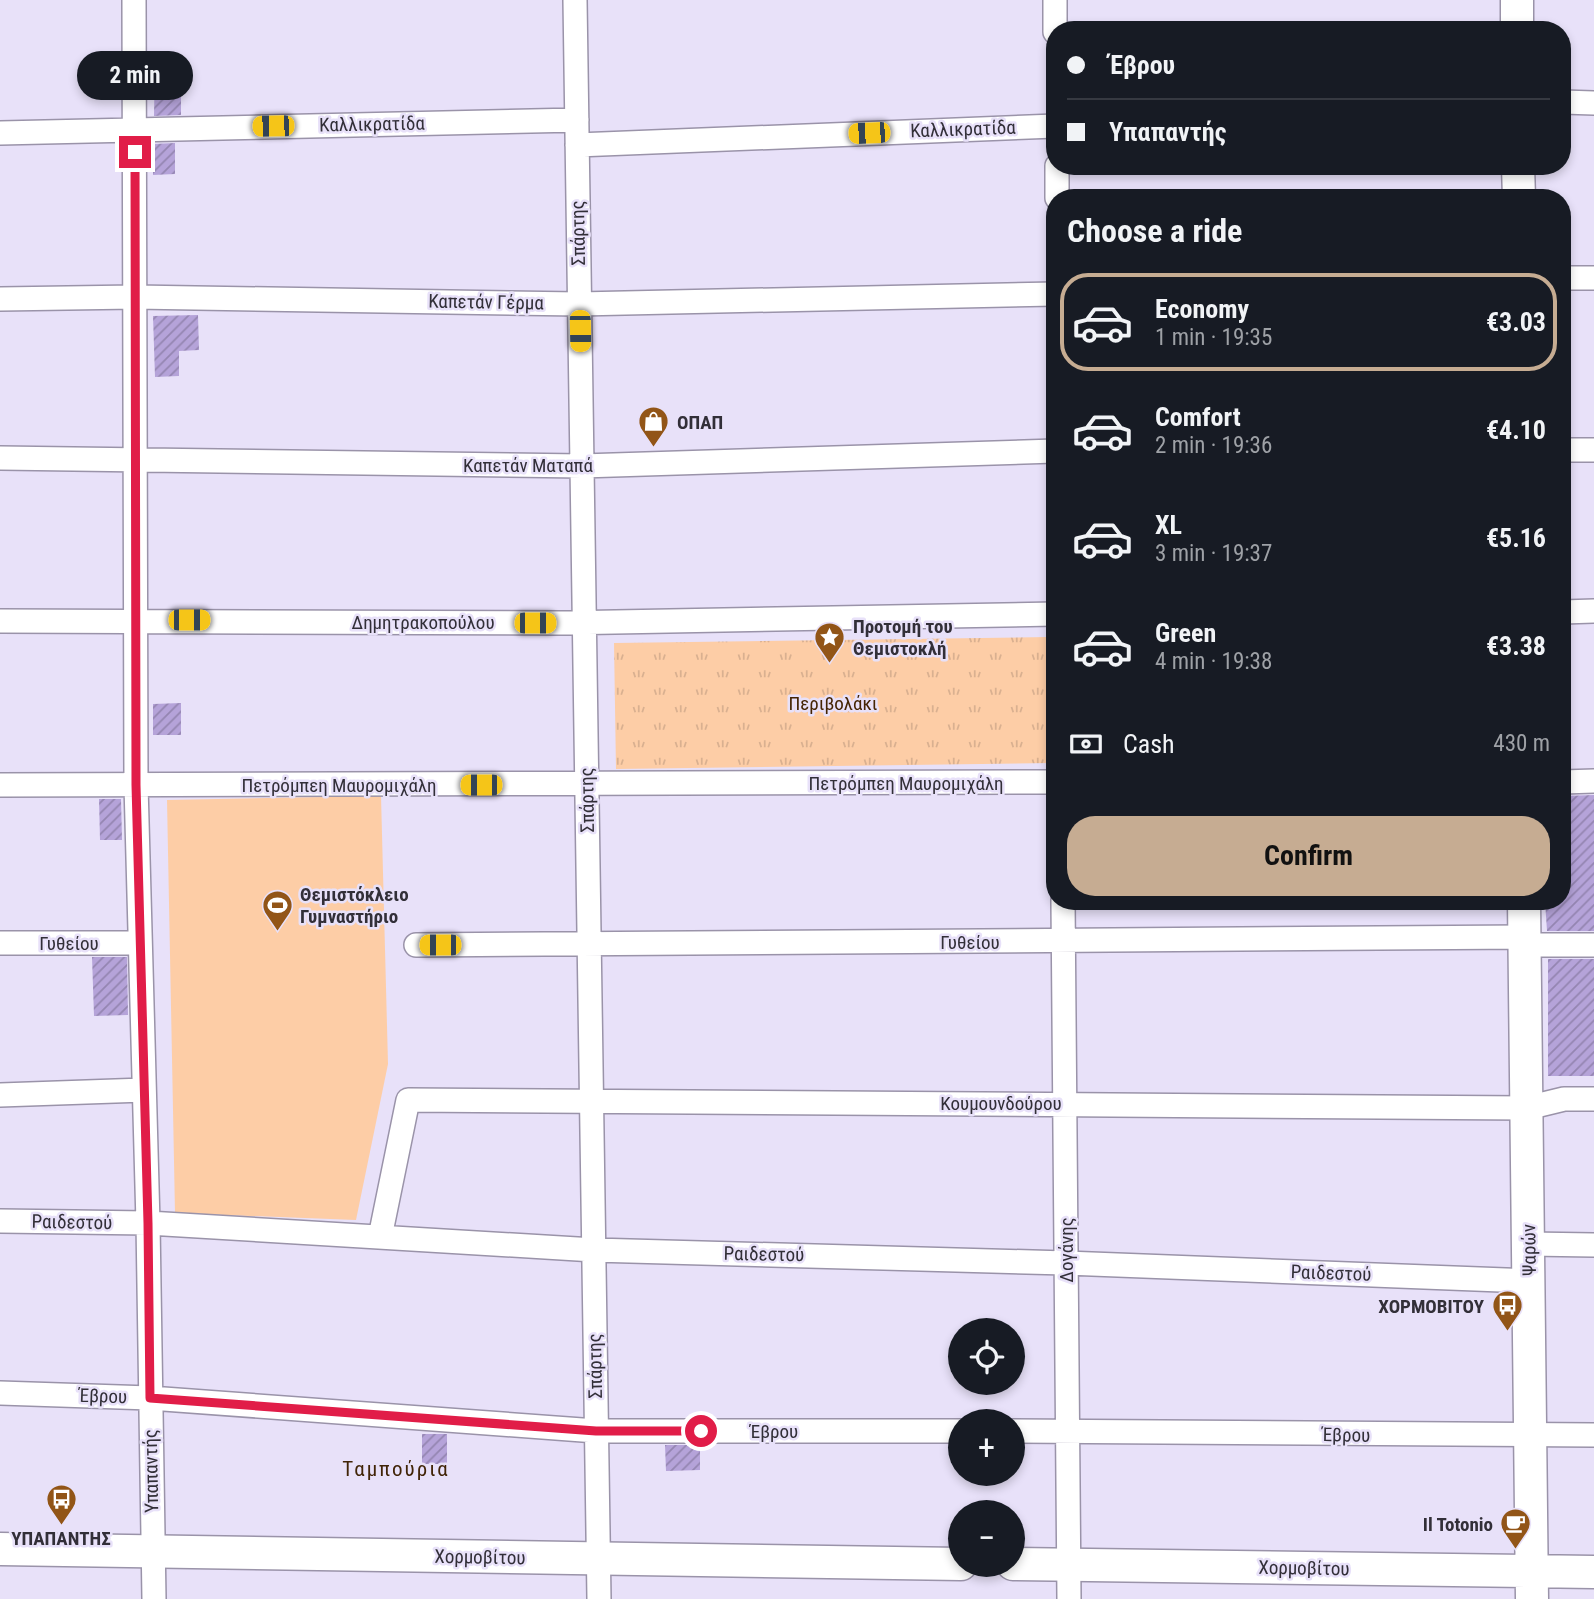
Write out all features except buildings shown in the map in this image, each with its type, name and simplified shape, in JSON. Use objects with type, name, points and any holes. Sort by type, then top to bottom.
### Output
[{"type":"main road","points":[[1517,0],[1517,21]]},
{"type":"main road","name":"Ψαρών","points":[[1524,910],[1532,1585]]},
{"type":"main road","name":"Χορμοβίτου","points":[[0,1549],[948,1564]]},
{"type":"main road","name":"Χορμοβίτου","points":[[1025,1564],[1532,1585],[1594,1572]]},
{"type":"street","name":"Υπαπαντής","points":[[134,0],[136,785],[148,1223],[154,1599]]},
{"type":"street","name":"Σπάρτης","points":[[575,0],[599,1599]]},
{"type":"street","points":[[1055,0],[1055,21]]},
{"type":"street","points":[[1571,102],[1594,103]]},
{"type":"street","name":"Καλλικρατίδα","points":[[0,133],[577,120]]},
{"type":"street","name":"Καλλικρατίδα","points":[[577,145],[1046,126]]},
{"type":"street","points":[[1571,278],[1594,278]]},
{"type":"street","name":"Καπετάν Γέρμα","points":[[0,299],[135,297],[579,303],[1046,294]]},
{"type":"street","points":[[1571,450],[1594,450]]},
{"type":"street","name":"Καπετάν Ματαπά","points":[[0,458],[582,466],[1046,451]]},
{"type":"street","points":[[1571,612],[1594,611]]},
{"type":"street","name":"Δημητρακοπούλου","points":[[0,621],[104,623],[135,619],[584,622],[1046,614]]},
{"type":"street","points":[[1571,782],[1594,781]]},
{"type":"street","name":"Πετρόμπεη Μαυρομιχάλη","points":[[0,785],[1046,782]]},
{"type":"street","name":"Δογάνης","points":[[1063,910],[1069,1599]]},
{"type":"street","name":"Γυθείου","points":[[416,945],[1525,941],[1594,945]]},
{"type":"street","name":"Γυθείου","points":[[0,943],[139,943]]},
{"type":"street","points":[[0,1095],[144,1090]]},
{"type":"street","name":"Κουμουνδούρου","points":[[380,1237],[408,1100],[1527,1108],[1564,1099],[1594,1099]]},
{"type":"street","name":"Ραιδεστού","points":[[0,1221],[148,1223],[594,1250],[1066,1263],[1529,1281]]},
{"type":"street","points":[[1529,1244],[1594,1245]]},
{"type":"street","name":"Έβρου","points":[[0,1393],[150,1398],[596,1431],[948,1431]]},
{"type":"street","name":"Έβρου","points":[[1025,1431],[1531,1437],[1594,1435]]},
{"type":"green space","name":"Περιβολάκι","points":[[1046,637],[1046,763],[616,769],[614,643]]},
{"type":"green space","name":"Θεμιστόκλειο Γυμναστήριο","points":[[381,796],[388,1064],[356,1220],[175,1213],[167,800]]},
{"type":"place","name":"ΟΠΑΠ","points":[[654,449]]},
{"type":"place","name":"Προτομή του Θεμιστοκλή","points":[[830,664]]},
{"type":"place","name":"Θεμιστόκλειο Γυμναστήριο","points":[[277,932]]},
{"type":"place","name":"ΧΟΡΜΟΒΙΤΟΥ","points":[[1507,1333]]},
{"type":"place","name":"ΥΠΑΠΑΝΤΗΣ","points":[[61,1526]]},
{"type":"place","name":"Il Totonio","points":[[1516,1551]]},
{"type":"district","name":"Ταμπούρια","points":[[396,1469]]},
{"type":"route","points":[[135,152],[136,785],[150,1398],[596,1431],[701,1431]]}]
